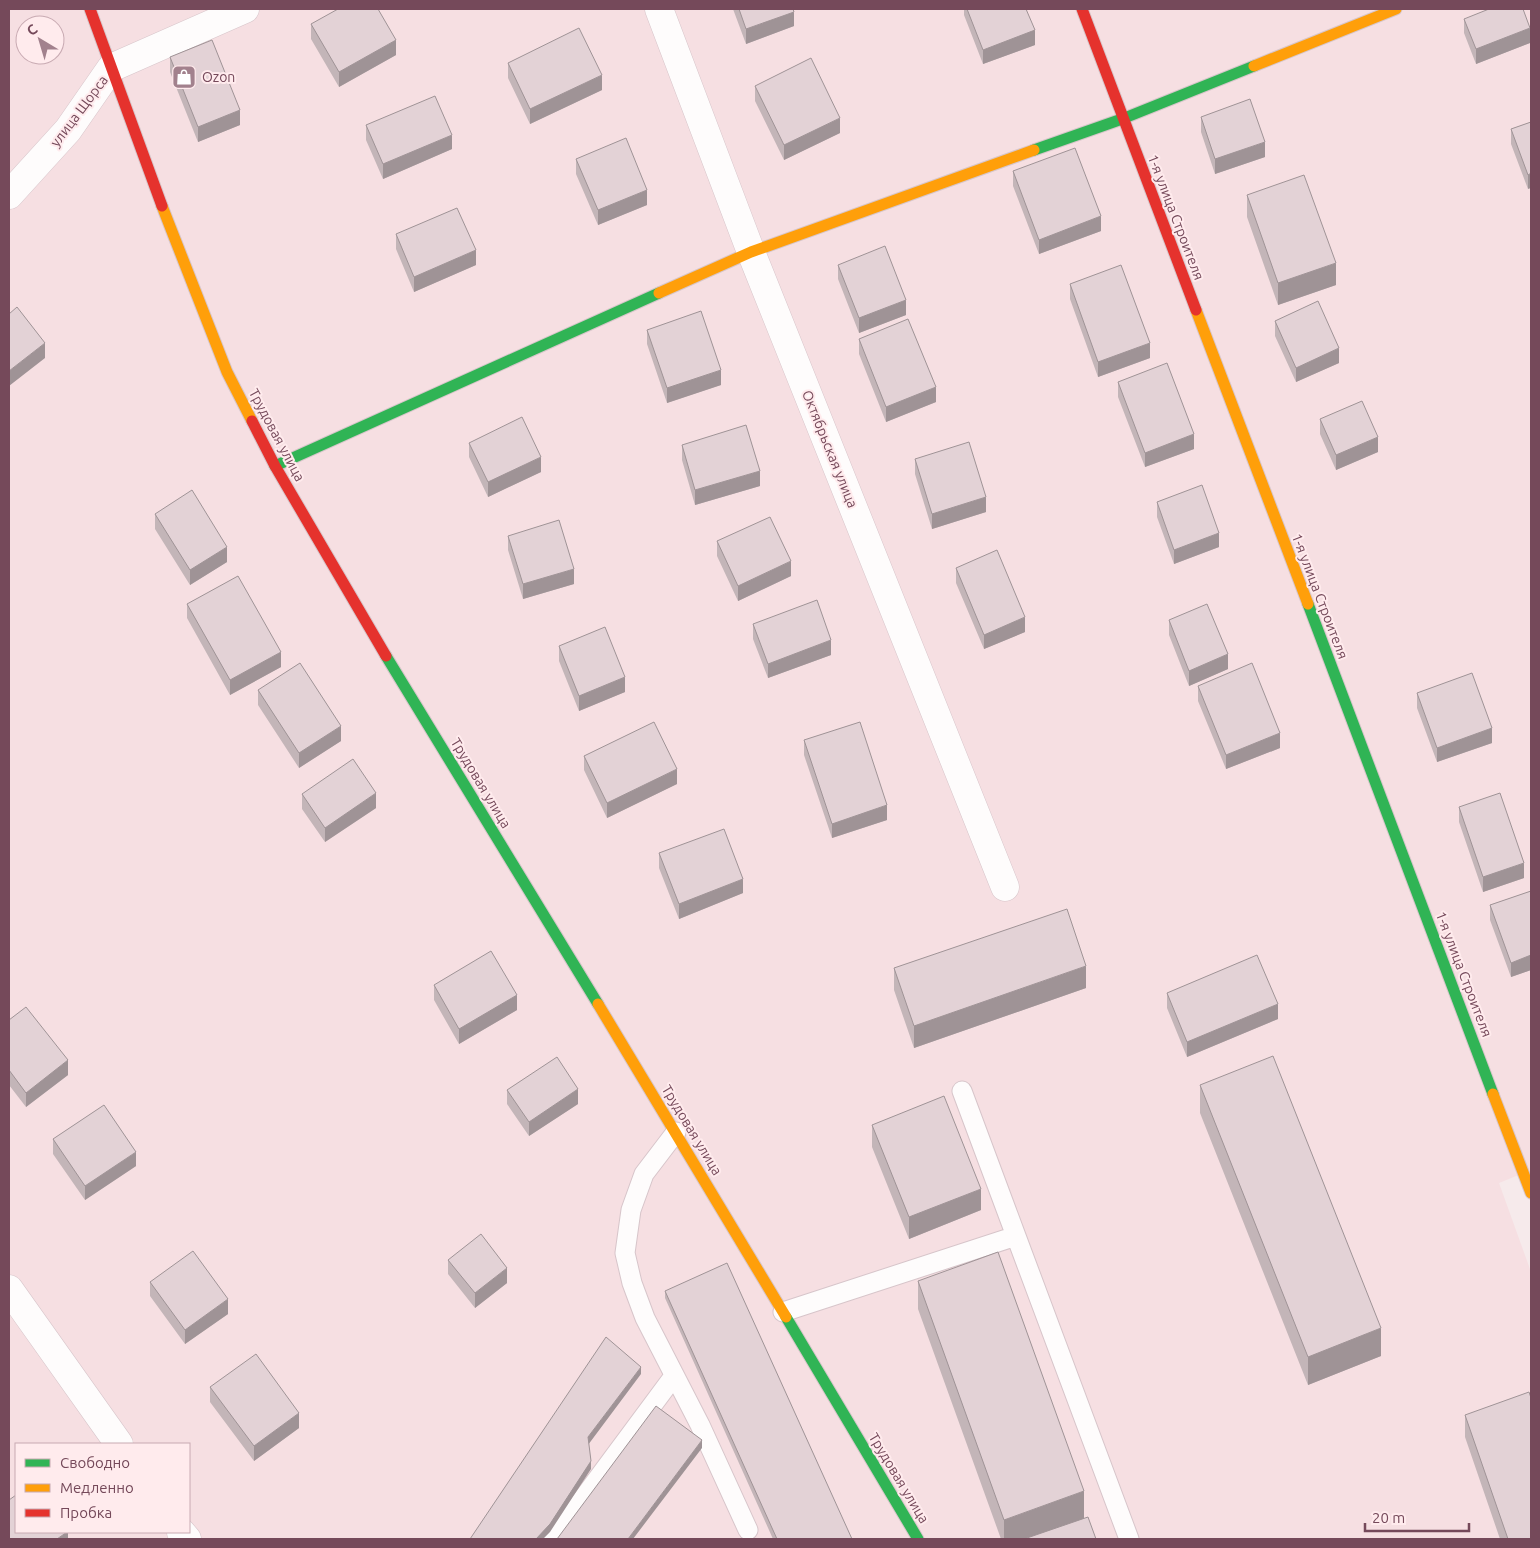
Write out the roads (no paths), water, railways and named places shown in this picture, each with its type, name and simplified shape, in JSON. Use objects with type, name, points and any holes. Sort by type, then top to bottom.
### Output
[{"type":"street","name":"Трудовая улица","points":[[90,9],[227,372],[275,466],[372,634],[676,1132],[918,1539]]},
{"type":"street","name":"улица Щорса","points":[[9,195],[68,130],[111,68],[245,9]]},
{"type":"street","name":"Октябрьская улица","points":[[659,9],[751,252],[1005,887]]},
{"type":"street","name":"1-я улица Строителя","points":[[1082,9],[1122,119],[1531,1193]]},
{"type":"street","points":[[275,466],[751,252],[1122,119],[1396,9]]},
{"type":"street","points":[[9,1289],[118,1443]]},
{"type":"lane","points":[[962,1091],[1129,1539]]},
{"type":"lane","points":[[676,1132],[644,1174],[631,1210],[625,1253],[632,1283],[645,1318],[700,1425],[748,1530]]},
{"type":"lane","points":[[783,1312],[1016,1236]]},
{"type":"lane","points":[[553,1539],[674,1376]]},
{"type":"place","name":"Ozon","points":[[184,77]]}]
